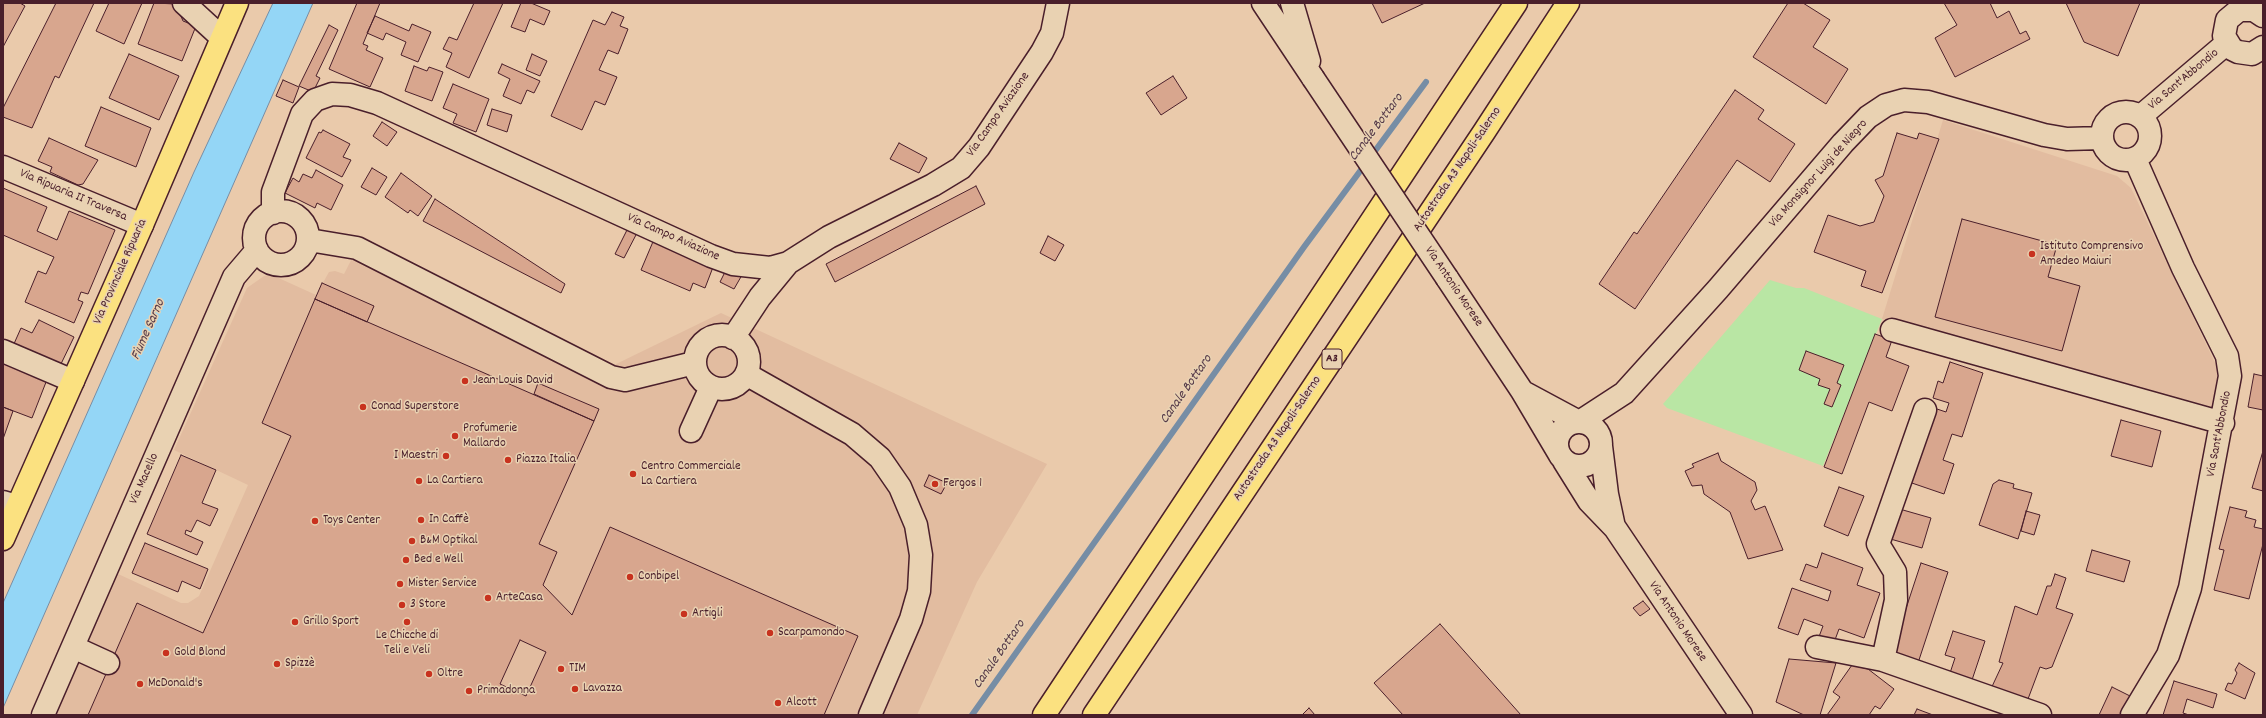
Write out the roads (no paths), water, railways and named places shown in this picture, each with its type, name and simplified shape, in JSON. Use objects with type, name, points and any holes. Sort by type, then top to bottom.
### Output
[{"type":"main road","name":"Via Provinciale Ripuaria","points":[[3,539],[10,504],[73,381],[142,225],[221,37],[237,3]]},
{"type":"main road","points":[[1044,715],[1516,3]]},
{"type":"main road","name":"Autostrada A3 Napoli-Salerno","points":[[1094,715],[1568,3]]},
{"type":"street","points":[[184,3],[221,37]]},
{"type":"street","name":"Via Campo Aviazione","points":[[273,213],[273,192],[302,114],[315,100],[332,94],[350,95],[377,103],[711,256],[733,264],[770,268],[788,263],[829,237],[933,185],[961,168],[979,147],[1042,52],[1052,33],[1058,3]]},
{"type":"street","name":"Via Antonio Morese","points":[[1263,3],[1522,391],[1589,501],[1615,528],[1741,715]]},
{"type":"street","points":[[1292,3],[1313,78]]},
{"type":"street","name":"Via Sant'Abbondio","points":[[2262,14],[2247,9],[2232,14],[2225,28],[2228,43],[2232,49],[2245,54],[2252,54],[2263,47]]},
{"type":"street","name":"Via Sant'Abbondio","points":[[2141,116],[2228,43]]},
{"type":"street","name":"Via Monsignor Luigi de Niegro","points":[[1624,393],[1718,289],[1843,143],[1868,117],[1886,105],[1904,100],[1928,102],[2044,135],[2067,139],[2101,138]]},
{"type":"street","name":"Via Sant'Abbondio","points":[[2101,138],[2105,123],[2118,113],[2126,111],[2141,116],[2149,128],[2151,136],[2146,150],[2135,159],[2183,268],[2227,356],[2230,376],[2223,423],[2190,588],[2168,655],[2132,715]]},
{"type":"street","points":[[2101,138],[2103,146],[2113,157],[2120,160],[2135,159]]},
{"type":"street","name":"Via Ripuaria II Traversa","points":[[3,167],[142,225]]},
{"type":"street","points":[[282,211],[298,217],[308,231],[309,240],[307,249],[302,256],[295,262],[287,265],[270,263],[257,250],[254,241],[256,228],[265,217],[282,211]]},
{"type":"street","points":[[309,240],[357,248],[611,378],[625,380],[694,363]]},
{"type":"street","name":"Via Macello","points":[[44,715],[234,277],[257,250]]},
{"type":"street","points":[[733,338],[760,296],[788,263]]},
{"type":"street","points":[[1892,330],[2223,423]]},
{"type":"street","points":[[720,335],[733,338],[746,349],[749,366],[746,374],[734,387],[725,389],[712,387],[701,380],[694,363],[696,354],[707,339],[720,335]]},
{"type":"street","points":[[3,350],[73,381]]},
{"type":"street","points":[[746,374],[852,434],[880,458],[900,488],[916,525],[921,555],[919,591],[911,619],[870,715]]},
{"type":"street","points":[[691,431],[712,387]]},
{"type":"street","name":"Via Antonio Morese","points":[[1522,391],[1542,404],[1595,428],[1601,443],[1607,494],[1615,528]]},
{"type":"street","points":[[1579,421],[1624,393]]},
{"type":"street","points":[[1562,458],[1577,466],[1590,463],[1600,453],[1601,443],[1624,393]]},
{"type":"street","points":[[1883,660],[1896,600],[1895,572],[1878,544],[1925,410]]},
{"type":"street","name":"Via Antonio Morese","points":[[1562,458],[1557,448],[1559,433],[1570,423],[1579,421]]},
{"type":"street","points":[[73,647],[108,663]]},
{"type":"street","points":[[1817,647],[1883,660],[2040,715]]},
{"type":"water","name":"Fiume Sarno","points":[[273,3],[313,3],[3,708],[3,603],[194,172]]},
{"type":"waterway","name":"Canale Bottaro","points":[[972,715],[1304,247],[1426,82]]},
{"type":"place","name":"Istituto Comprensivo Amedeo Maiuri","points":[[2032,254]]},
{"type":"place","name":"Jean Louis David","points":[[465,381]]},
{"type":"place","name":"Conad Superstore","points":[[363,407]]},
{"type":"place","name":"Profumerie Mallardo","points":[[455,436]]},
{"type":"place","name":"I Maestri","points":[[446,456]]},
{"type":"place","name":"Piazza Italia","points":[[508,460]]},
{"type":"place","name":"Centro Commerciale La Cartiera","points":[[633,474]]},
{"type":"place","name":"La Cartiera","points":[[419,481]]},
{"type":"place","name":"Fergos 1","points":[[935,484]]},
{"type":"place","name":"In Caffè","points":[[421,520]]},
{"type":"place","name":"Toys Center","points":[[315,521]]},
{"type":"place","name":"B&M Optikal","points":[[412,541]]},
{"type":"place","name":"Bed e Well","points":[[406,560]]},
{"type":"place","name":"Conbipel","points":[[630,577]]},
{"type":"place","name":"Mister Service","points":[[400,584]]},
{"type":"place","name":"ArteCasa","points":[[488,598]]},
{"type":"place","name":"3 Store","points":[[402,605]]},
{"type":"place","name":"Artigli","points":[[684,614]]},
{"type":"place","name":"Grillo Sport","points":[[295,622]]},
{"type":"place","name":"Le Chicche di Teli e Veli","points":[[407,622]]},
{"type":"place","name":"Scarpamondo","points":[[770,633]]},
{"type":"place","name":"Gold Blond","points":[[166,653]]},
{"type":"place","name":"Spizzè","points":[[277,664]]},
{"type":"place","name":"TIM","points":[[561,669]]},
{"type":"place","name":"Oltre","points":[[429,674]]},
{"type":"place","name":"McDonald's","points":[[140,684]]},
{"type":"place","name":"Lavazza","points":[[575,689]]},
{"type":"place","name":"Primadonna","points":[[469,691]]},
{"type":"place","name":"Alcott","points":[[778,703]]}]
